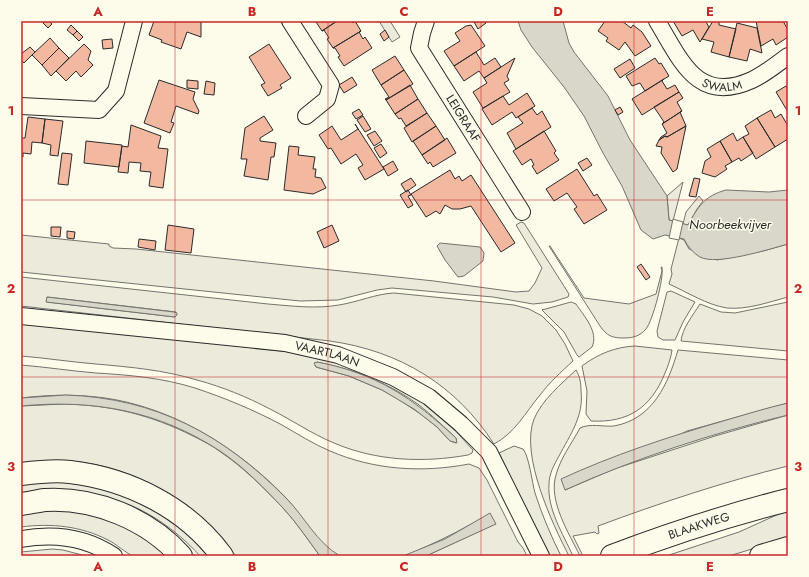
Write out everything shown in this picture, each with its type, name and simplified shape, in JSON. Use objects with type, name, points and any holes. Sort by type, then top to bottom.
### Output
[{"type":"main road","points":[[21,474],[68,472],[96,476],[117,482],[163,503],[182,516],[201,532],[222,556]]},
{"type":"main road","points":[[21,504],[46,500],[75,501],[101,506],[122,514],[145,527],[171,546],[181,556]]},
{"type":"main road","name":"BLAAKWEG","points":[[612,556],[681,530],[788,500]]},
{"type":"main road","points":[[761,556],[788,548]]},
{"type":"street","points":[[21,106],[99,110],[116,91],[134,21]]},
{"type":"street","points":[[290,21],[331,85],[327,99],[306,116]]},
{"type":"street","name":"LEIGRAAF","points":[[426,21],[419,48],[522,212]]},
{"type":"street","name":"SWALM","points":[[657,21],[686,67],[700,81],[713,87],[728,87],[753,80],[788,56]]},
{"type":"street","name":"VAARTLAAN","points":[[21,316],[285,343],[338,354],[393,377],[430,397],[490,452],[541,556]]},
{"type":"street","points":[[21,538],[60,536],[76,539],[91,543],[114,556]]},
{"type":"shaded area","points":[[379,21],[390,21],[400,37],[392,42]]},
{"type":"shaded area","points":[[683,182],[673,221],[669,220],[667,196]]},
{"type":"shaded area","points":[[699,196],[703,201],[688,225],[683,224],[686,212]]},
{"type":"shaded area","points":[[521,222],[524,223],[569,294],[568,297],[552,302],[533,304],[493,297],[392,288],[377,290],[338,300],[300,301],[21,272],[21,235],[109,244],[109,246],[113,248],[136,249],[434,281],[516,292],[529,291],[535,283],[542,268],[516,225]]},
{"type":"shaded area","points":[[679,238],[684,240],[689,249],[717,260],[763,251],[788,244],[788,297],[750,307],[727,308],[705,301],[669,284],[672,274],[671,269]]},
{"type":"shaded area","points":[[549,246],[584,298],[629,304],[656,294],[662,271],[657,299],[652,317],[646,329],[639,335],[627,338],[613,337],[605,332]]},
{"type":"shaded area","points":[[21,277],[304,307],[339,305],[394,293],[514,305],[529,309],[542,316],[556,330],[573,361],[547,386],[514,428],[494,444],[479,423],[462,404],[444,388],[403,362],[380,353],[356,346],[330,341],[21,306]],"holes":[[[47,297],[176,312],[175,317],[47,302]]]},
{"type":"shaded area","points":[[671,291],[695,302],[683,322],[675,340],[663,340],[658,337],[657,331],[667,292]]},
{"type":"shaded area","points":[[571,302],[576,304],[590,324],[594,336],[592,347],[579,357],[564,332],[542,310]]},
{"type":"shaded area","points":[[788,302],[788,351],[681,341],[691,317],[700,304],[721,312],[735,313]]},
{"type":"shaded area","points":[[21,322],[299,353],[359,367],[426,404],[449,424],[473,450],[472,453],[468,455],[434,459],[400,459],[366,454],[334,443],[244,396],[197,380],[147,369],[21,356]],"holes":[[[317,362],[370,378],[407,397],[429,413],[456,438],[456,443],[450,441],[437,427],[422,415],[382,390],[349,376],[315,366]]]},
{"type":"shaded area","points":[[635,346],[672,350],[665,373],[653,396],[637,411],[627,416],[604,421],[591,421],[586,414],[587,391],[582,366],[607,352]]},
{"type":"shaded area","points":[[678,350],[788,360],[788,403],[687,431],[565,490],[614,469],[715,436],[788,415],[788,466],[716,486],[621,517],[598,526],[599,533],[597,534],[595,532],[573,536],[583,556],[580,556],[565,527],[557,506],[554,485],[560,463],[580,428],[592,425],[614,426],[628,422],[649,408],[664,387]]},
{"type":"shaded area","points":[[21,365],[159,379],[195,388],[239,405],[282,425],[324,448],[347,457],[381,466],[416,469],[451,467],[469,464],[479,468],[487,480],[518,542],[527,556],[426,556],[495,524],[490,514],[413,553],[399,557],[340,556],[333,553],[320,541],[289,501],[271,483],[232,451],[211,437],[189,425],[165,415],[141,406],[117,400],[69,395],[21,398]]},
{"type":"shaded area","points":[[576,370],[580,383],[580,409],[572,433],[552,470],[549,484],[550,503],[560,530],[573,556],[569,556],[554,526],[540,489],[534,469],[531,451],[531,434],[537,412],[552,393]]},
{"type":"shaded area","points":[[64,404],[98,406],[130,412],[162,422],[219,450],[269,493],[293,520],[320,556],[236,556],[203,520],[184,504],[163,490],[141,479],[119,470],[95,464],[70,461],[21,463],[21,406]]},
{"type":"shaded area","points":[[514,446],[523,449],[525,452],[529,463],[535,493],[561,556],[550,556],[499,453]]},
{"type":"shaded area","points":[[68,478],[147,500],[215,556],[200,556],[180,536],[168,527],[131,505],[117,500],[99,495],[53,491],[21,493],[21,480]]},
{"type":"shaded area","points":[[48,508],[106,516],[154,544],[165,556],[134,556],[128,554],[98,535],[77,529],[43,525],[21,527],[21,511]]},
{"type":"shaded area","points":[[788,512],[788,538],[729,556],[666,556],[739,532],[781,513]]},
{"type":"shaded area","points":[[52,549],[63,550],[86,556],[21,556],[21,552]]},
{"type":"water","name":"Noorbeekvijver","points":[[518,21],[563,21],[569,43],[574,52],[608,96],[630,140],[667,196],[669,220],[688,225],[702,203],[718,192],[726,190],[769,192],[788,190],[788,244],[743,256],[708,259],[695,254],[684,239],[665,235],[653,239],[641,230],[622,186],[584,116],[564,87],[532,47],[521,30]]},
{"type":"water","points":[[440,243],[480,247],[484,253],[483,261],[464,276],[458,277],[445,260],[437,246]]},
{"type":"water","points":[[47,297],[174,312],[177,313],[177,315],[175,317],[46,302]]},
{"type":"water","points":[[317,362],[358,373],[376,380],[392,389],[409,399],[440,424],[456,438],[457,443],[450,441],[437,427],[414,409],[382,390],[349,376],[316,367],[314,363]]},
{"type":"water","points":[[66,395],[99,398],[130,404],[159,412],[186,424],[213,439],[238,456],[286,498],[317,537],[340,556],[320,556],[298,526],[269,493],[229,457],[197,437],[149,417],[125,411],[74,404],[21,406],[21,398]]},
{"type":"water","points":[[788,403],[788,415],[675,447],[619,467],[565,490],[561,479],[621,454],[661,440],[763,409]]},
{"type":"water","points":[[490,513],[496,524],[426,556],[403,556],[445,539]]},
{"type":"pier","points":[[673,219],[683,222],[679,240],[669,238]]},
{"type":"building","points":[[44,21],[49,21],[52,24],[48,28],[43,23]]},
{"type":"building","points":[[154,21],[201,21],[201,37],[187,32],[181,49],[161,42],[162,40],[149,35]]},
{"type":"building","points":[[337,21],[322,31],[316,22]]},
{"type":"building","points":[[337,21],[352,21],[353,23],[355,21],[361,31],[333,48],[327,39],[329,38],[324,30],[322,31]]},
{"type":"building","points":[[485,21],[486,23],[478,29],[474,22]]},
{"type":"building","points":[[605,21],[622,21],[631,28],[633,25],[642,32],[651,46],[635,56],[625,42],[619,50],[606,41],[608,38],[598,31]]},
{"type":"building","points":[[673,21],[707,21],[706,22],[709,27],[700,42],[693,30],[682,36]]},
{"type":"building","points":[[713,21],[719,21],[719,25],[736,29],[729,57],[711,52],[714,42],[702,39]]},
{"type":"building","points":[[756,21],[783,21],[788,30],[788,37],[776,45],[773,39],[761,46]]},
{"type":"building","points":[[737,23],[757,28],[762,53],[750,49],[747,61],[729,57]]},
{"type":"building","points":[[71,25],[77,31],[73,35],[67,30]]},
{"type":"building","points":[[471,25],[485,46],[454,66],[444,51],[460,41],[455,33],[466,26]]},
{"type":"building","points":[[385,30],[389,37],[384,41],[380,34]]},
{"type":"building","points":[[77,31],[83,37],[79,41],[73,35]]},
{"type":"building","points":[[359,32],[363,39],[365,37],[372,48],[344,66],[338,57],[340,56],[335,48],[333,48]]},
{"type":"building","points":[[50,38],[59,48],[42,65],[32,55]]},
{"type":"building","points":[[112,39],[113,48],[103,49],[102,40]]},
{"type":"building","points":[[84,44],[91,51],[88,60],[93,65],[81,77],[76,71],[66,81],[56,71]]},
{"type":"building","points":[[269,44],[291,78],[280,85],[282,88],[268,96],[261,85],[265,83],[249,57]]},
{"type":"building","points":[[30,47],[35,52],[24,63],[21,60],[21,54]]},
{"type":"building","points":[[59,48],[69,58],[51,76],[42,65]]},
{"type":"building","points":[[476,52],[484,65],[495,58],[501,67],[484,78],[479,71],[464,81],[454,66]]},
{"type":"building","points":[[395,56],[404,70],[381,85],[372,70]]},
{"type":"building","points":[[515,58],[507,76],[509,80],[504,83],[510,92],[483,108],[473,92],[487,83],[484,78]]},
{"type":"building","points":[[655,58],[659,64],[661,63],[669,76],[645,91],[640,83],[632,86],[626,76]]},
{"type":"building","points":[[630,59],[635,68],[620,78],[614,69]]},
{"type":"building","points":[[404,70],[413,84],[386,100],[385,99],[389,97],[381,85]]},
{"type":"building","points":[[352,77],[357,85],[344,93],[339,85]]},
{"type":"building","points":[[664,79],[662,81],[667,89],[675,85],[679,92],[642,115],[632,99]]},
{"type":"building","points":[[159,80],[195,92],[193,99],[199,111],[198,114],[176,106],[171,122],[174,123],[170,133],[144,123]]},
{"type":"building","points":[[187,80],[198,81],[198,89],[187,88]]},
{"type":"building","points":[[206,81],[215,83],[214,95],[204,94]]},
{"type":"building","points":[[410,85],[418,99],[395,114],[386,100]]},
{"type":"building","points":[[786,86],[787,88],[788,87],[788,112],[776,92]]},
{"type":"building","points":[[679,92],[683,98],[677,102],[682,111],[662,124],[664,122],[654,107]]},
{"type":"building","points":[[527,93],[535,106],[516,118],[512,112],[492,125],[482,109],[503,96],[509,105]]},
{"type":"building","points":[[418,99],[427,113],[406,126],[401,118],[399,119],[395,114]]},
{"type":"building","points":[[620,107],[623,112],[618,115],[615,110]]},
{"type":"building","points":[[532,108],[537,115],[542,111],[551,127],[516,149],[507,133],[523,123],[518,117]]},
{"type":"building","points":[[359,109],[363,115],[356,119],[352,113]]},
{"type":"building","points":[[771,110],[775,118],[781,114],[788,126],[788,139],[775,147],[757,118]]},
{"type":"building","points":[[680,112],[686,126],[659,140],[667,133],[662,124]]},
{"type":"building","points":[[427,113],[436,126],[412,142],[404,128]]},
{"type":"building","points":[[264,116],[273,130],[260,138],[260,141],[276,143],[274,157],[271,157],[268,180],[244,176],[247,159],[241,159],[245,128]]},
{"type":"building","points":[[363,116],[371,129],[365,132],[357,120]]},
{"type":"building","points":[[28,117],[45,119],[42,143],[32,142],[31,154],[23,153],[23,157],[21,156],[21,138],[25,138]]},
{"type":"building","points":[[757,118],[775,147],[756,159],[743,137],[749,134],[745,126]]},
{"type":"building","points":[[45,119],[63,121],[58,156],[50,155],[51,145],[42,143]]},
{"type":"building","points":[[355,124],[384,169],[365,180],[358,168],[363,165],[356,154],[341,164],[331,148],[328,149],[319,135],[332,126],[341,140],[358,129]]},
{"type":"building","points":[[131,125],[161,136],[158,148],[168,149],[163,188],[149,186],[151,172],[140,171],[141,163],[129,162],[128,173],[118,172],[122,146],[128,147]]},
{"type":"building","points":[[436,126],[445,140],[422,155],[413,141]]},
{"type":"building","points":[[686,126],[677,169],[673,172],[661,153],[662,147],[656,146],[659,140],[665,136],[667,137]]},
{"type":"building","points":[[375,131],[382,141],[374,146],[367,135]]},
{"type":"building","points":[[544,131],[556,151],[554,153],[559,160],[537,174],[532,166],[534,165],[531,159],[522,165],[513,151]]},
{"type":"building","points":[[733,133],[737,141],[743,137],[753,153],[741,161],[739,158],[732,162],[720,141]]},
{"type":"building","points":[[447,138],[456,153],[433,167],[430,162],[428,164],[422,155]]},
{"type":"building","points":[[86,141],[122,145],[119,167],[84,163]]},
{"type":"building","points":[[720,141],[732,162],[725,166],[727,169],[715,177],[702,173],[705,161],[711,157],[707,149]]},
{"type":"building","points":[[381,144],[387,153],[380,158],[374,148]]},
{"type":"building","points":[[289,146],[299,147],[298,155],[315,157],[313,169],[316,169],[315,177],[321,178],[326,188],[313,194],[284,190]]},
{"type":"building","points":[[62,153],[72,154],[68,185],[58,184]]},
{"type":"building","points":[[587,158],[592,165],[583,171],[578,163]]},
{"type":"building","points":[[393,161],[398,170],[388,176],[383,167]]},
{"type":"building","points":[[577,169],[594,196],[597,194],[607,210],[584,224],[574,209],[577,207],[567,193],[554,201],[546,189]]},
{"type":"building","points":[[450,170],[455,179],[459,176],[462,181],[471,175],[515,243],[501,252],[471,206],[460,209],[452,209],[445,205],[440,214],[436,211],[426,217],[411,194]]},
{"type":"building","points":[[411,178],[416,185],[406,192],[401,184]]},
{"type":"building","points":[[694,178],[700,179],[696,197],[689,196]]},
{"type":"building","points":[[408,190],[411,195],[408,196],[413,205],[408,208],[400,195]]},
{"type":"building","points":[[168,225],[194,229],[191,253],[165,250]]},
{"type":"building","points":[[332,225],[339,241],[324,248],[317,232]]},
{"type":"building","points":[[51,227],[61,227],[60,237],[51,236]]},
{"type":"building","points":[[67,231],[75,232],[74,239],[67,238]]},
{"type":"building","points":[[139,239],[156,241],[155,250],[138,247]]},
{"type":"building","points":[[641,264],[650,277],[646,280],[637,267]]}]
